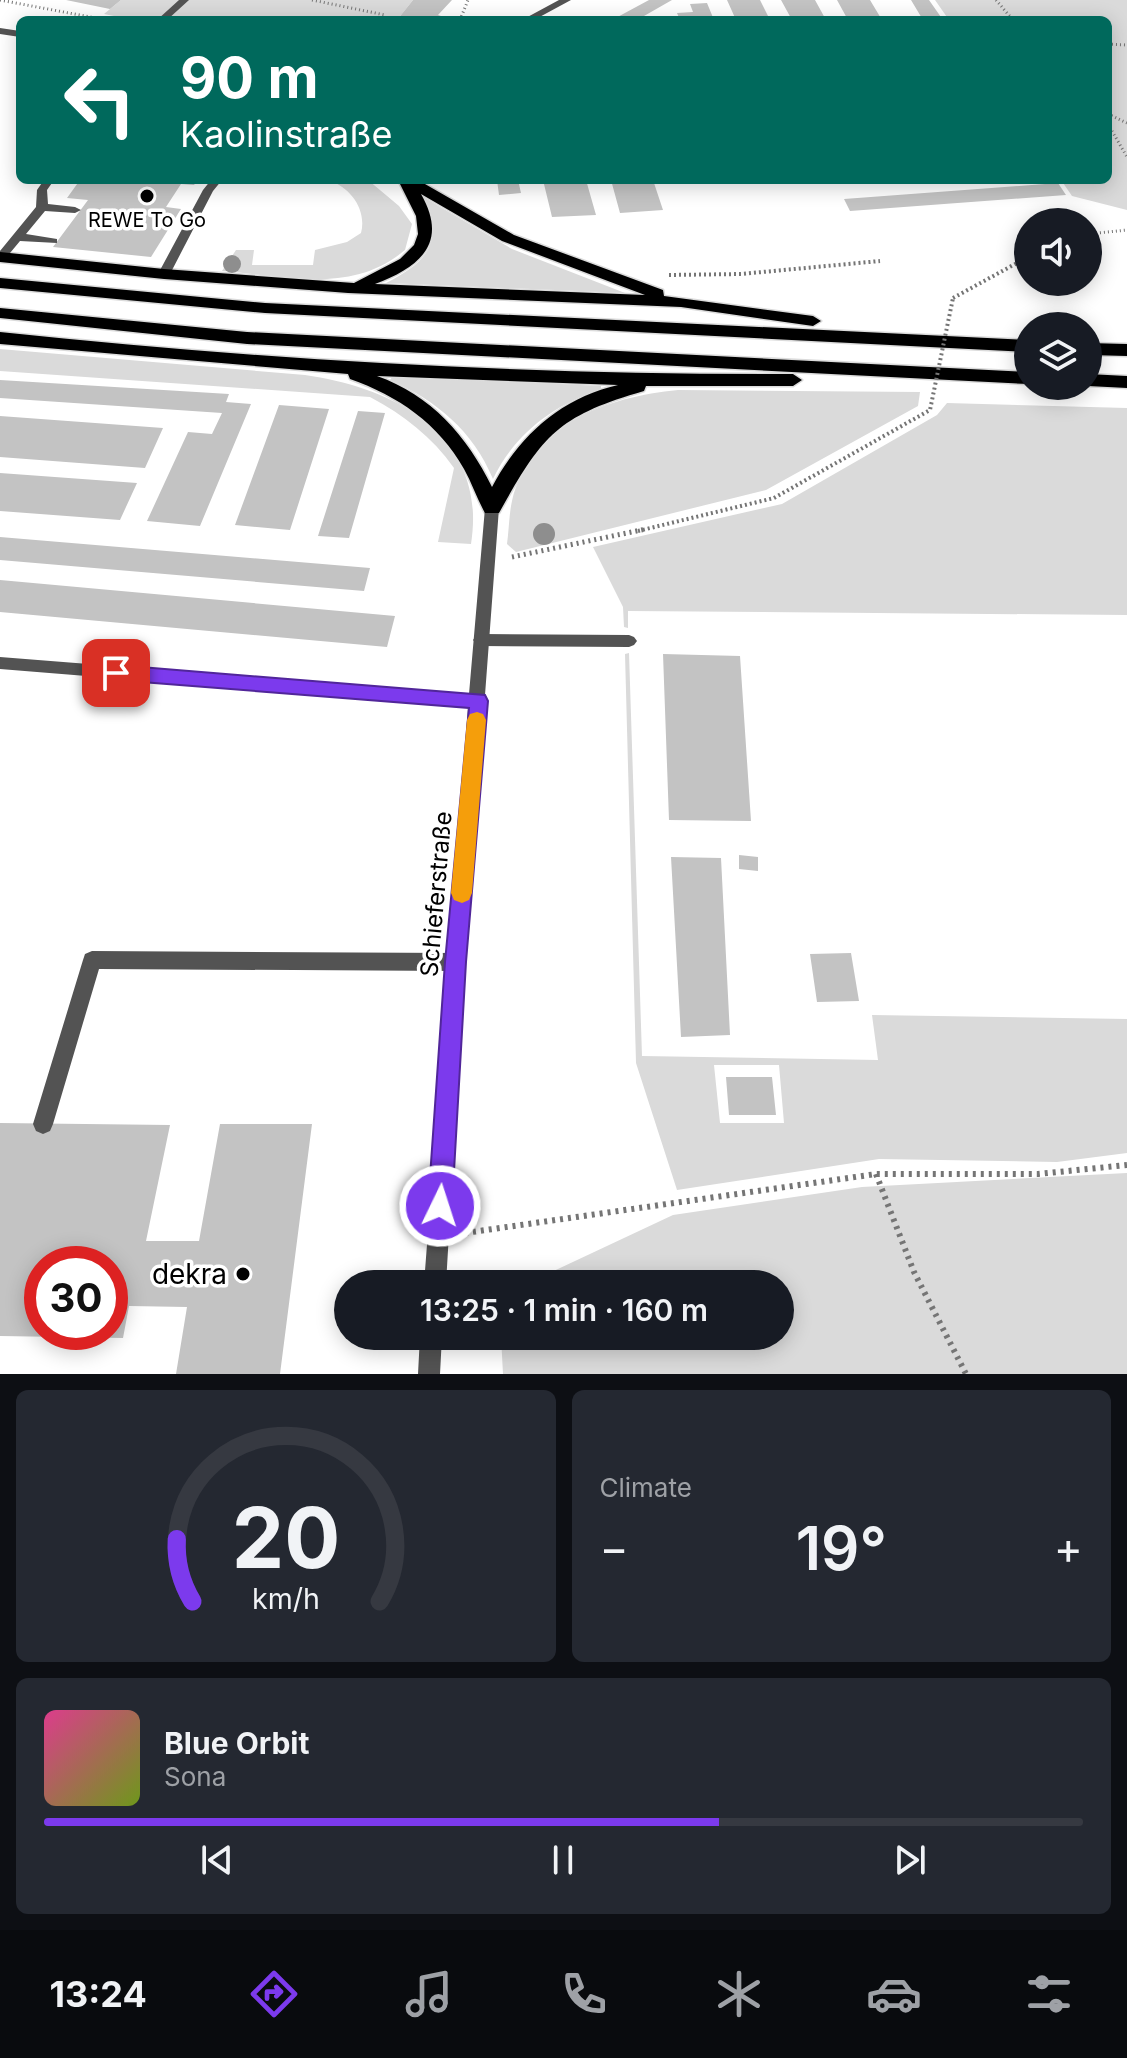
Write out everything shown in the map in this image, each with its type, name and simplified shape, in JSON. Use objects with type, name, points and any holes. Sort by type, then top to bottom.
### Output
[{"type":"highway","points":[[348,288],[392,273],[412,258],[423,240],[425,221],[408,184]]},
{"type":"highway","points":[[413,184],[508,238],[681,302]]},
{"type":"highway","points":[[0,257],[348,288],[681,302],[969,342]]},
{"type":"highway","points":[[0,283],[265,308],[1014,345]]},
{"type":"highway","points":[[0,313],[247,338],[1014,377]]},
{"type":"highway","points":[[0,338],[135,353],[324,368],[670,382],[795,380],[904,373]]},
{"type":"highway","points":[[1102,349],[1127,350]]},
{"type":"highway","points":[[324,368],[360,376],[429,412],[465,450],[492,508]]},
{"type":"highway","points":[[1102,381],[1127,382]]},
{"type":"highway","points":[[492,508],[515,462],[529,445],[563,416],[609,395],[670,382]]},
{"type":"street","points":[[166,16],[184,0]]},
{"type":"street","points":[[535,16],[566,0]]},
{"type":"street","points":[[0,39],[10,32]]},
{"type":"street","points":[[0,257],[42,207],[42,190],[46,184]]},
{"type":"street","points":[[164,274],[213,184]]},
{"type":"street","points":[[42,207],[75,210]]},
{"type":"street","points":[[179,218],[193,219]]},
{"type":"street","points":[[18,237],[53,241]]},
{"type":"street","points":[[159,251],[176,253]]},
{"type":"street","name":"Schieferstraße","points":[[436,1270],[456,962],[492,508]]},
{"type":"street","points":[[481,640],[629,641]]},
{"type":"street","points":[[0,663],[478,701]]},
{"type":"street","points":[[43,1124],[92,960],[456,962]]},
{"type":"street","points":[[429,1374],[430,1350]]},
{"type":"path","points":[[0,0],[85,16]]},
{"type":"path","points":[[312,0],[384,16]]},
{"type":"path","points":[[996,0],[1010,16]]},
{"type":"path","points":[[1112,131],[1127,157]]},
{"type":"path","points":[[1102,233],[1127,230]]},
{"type":"path","points":[[656,274],[741,274],[880,261]]},
{"type":"path","points":[[487,557],[519,557],[774,498],[930,410],[953,298],[1014,265]]},
{"type":"path","points":[[438,1237],[876,1174],[1038,1174],[1127,1165]]},
{"type":"path","points":[[876,1174],[914,1272],[966,1374]]},
{"type":"shaded area","points":[[121,0],[413,0],[400,16],[104,14]]},
{"type":"shaded area","points":[[935,0],[1127,0],[1127,210],[1072,196],[1064,184],[1112,184],[1112,16],[946,16]]},
{"type":"shaded area","points":[[337,184],[373,184],[399,206],[412,224],[405,250],[385,264],[341,278],[294,278],[222,271],[236,250],[254,250],[252,265],[313,265],[315,250],[347,242],[361,233],[359,208],[344,188]]},
{"type":"shaded area","points":[[425,198],[512,249],[625,293],[386,283],[412,268],[428,250],[432,228],[420,201]]},
{"type":"shaded area","points":[[0,349],[305,375],[372,392],[402,406],[429,424],[450,447],[465,474],[473,507],[471,544],[438,542],[454,468],[416,428],[370,397],[0,371]]},
{"type":"shaded area","points":[[393,376],[601,386],[601,389],[567,403],[538,423],[513,448],[493,479],[475,446],[452,419],[390,380]]},
{"type":"shaded area","points":[[678,390],[920,392],[918,406],[766,490],[516,552],[507,544],[512,501],[522,474],[536,452],[554,433],[599,408],[625,399]]},
{"type":"shaded area","points":[[947,403],[1127,408],[1127,615],[628,611],[628,628],[624,627],[623,607],[593,547],[782,504],[937,415]]},
{"type":"shaded area","points":[[629,653],[642,1056],[878,1060],[872,1015],[1127,1019],[1127,1153],[1057,1162],[879,1159],[677,1190],[636,1063],[625,654]],"holes":[[[714,1065],[779,1065],[784,1123],[720,1123]]]},
{"type":"shaded area","points":[[1127,1173],[1127,1374],[503,1374],[502,1350],[794,1350],[794,1270],[556,1270],[673,1215],[862,1187]]},
{"type":"building","points":[[66,0],[121,0],[110,9]]},
{"type":"building","points":[[413,0],[452,0],[438,15],[441,16],[400,16]]},
{"type":"building","points":[[649,0],[672,0],[644,16],[619,16]]},
{"type":"building","points":[[727,0],[760,0],[768,16],[734,16]]},
{"type":"building","points":[[781,0],[815,0],[824,16],[790,16]]},
{"type":"building","points":[[837,0],[870,0],[880,16],[846,16]]},
{"type":"building","points":[[911,0],[929,0],[940,16],[921,16]]},
{"type":"building","points":[[707,3],[712,16],[678,16],[677,13],[693,12],[690,4]]},
{"type":"building","points":[[77,184],[181,184],[166,207],[181,209],[151,257],[53,247],[88,200],[67,198]]},
{"type":"building","points":[[498,184],[519,184],[521,193],[499,195]]},
{"type":"building","points":[[544,184],[587,184],[596,215],[552,217]]},
{"type":"building","points":[[612,184],[654,184],[663,210],[620,213]]},
{"type":"building","points":[[1045,184],[1059,184],[1066,195],[850,211],[844,199]]},
{"type":"building","points":[[0,380],[229,394],[226,402],[251,404],[200,526],[147,521],[188,432],[212,434],[222,413],[0,398]]},
{"type":"building","points":[[279,405],[329,409],[290,530],[235,525]]},
{"type":"building","points":[[358,411],[385,413],[349,538],[318,536]]},
{"type":"building","points":[[0,416],[163,428],[145,468],[0,457]]},
{"type":"building","points":[[0,473],[137,483],[120,520],[0,511]]},
{"type":"building","points":[[0,537],[370,568],[364,591],[0,560]]},
{"type":"building","points":[[0,580],[395,616],[387,647],[0,612]]},
{"type":"building","points":[[663,654],[740,656],[751,821],[669,820]]},
{"type":"building","points":[[739,855],[758,857],[758,871],[739,869]]},
{"type":"building","points":[[671,857],[721,858],[730,1035],[681,1037]]},
{"type":"building","points":[[851,953],[859,1001],[817,1002],[810,954]]},
{"type":"building","points":[[726,1077],[772,1077],[776,1115],[729,1115]]},
{"type":"building","points":[[0,1123],[170,1125],[146,1241],[199,1241],[220,1124],[312,1124],[280,1374],[176,1374],[187,1307],[129,1306],[128,1311],[128,1246],[24,1246],[24,1336],[0,1336]]},
{"type":"slow traffic","points":[[462,893],[477,720]]},
{"type":"place","name":"REWE To Go","points":[[147,196]]},
{"type":"place","name":"dekra","points":[[243,1274]]},
{"type":"route","points":[[116,673],[478,701],[440,1206]]}]
